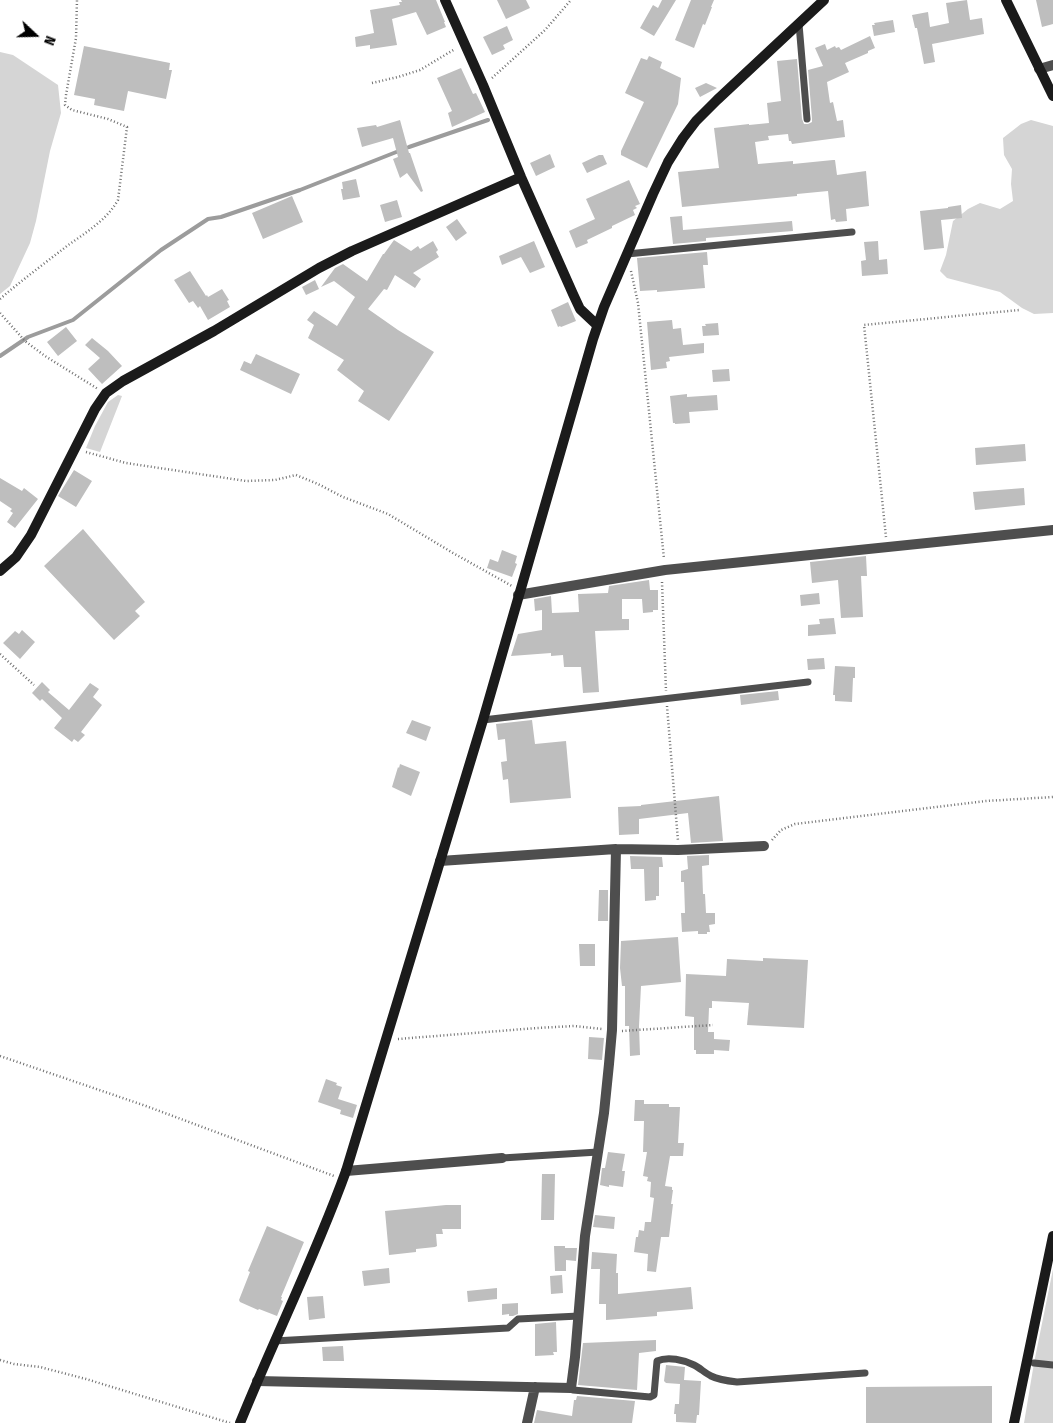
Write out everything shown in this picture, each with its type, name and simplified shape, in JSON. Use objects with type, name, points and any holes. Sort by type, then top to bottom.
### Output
[{"type":"street","points":[[445,0],[483,85],[520,177],[580,309],[597,325]]},
{"type":"street","points":[[240,1423],[325,1227],[344,1175],[483,720],[597,325],[668,162],[687,132],[716,100],[824,0]]},
{"type":"street","points":[[1006,0],[1053,96]]},
{"type":"street","points":[[1039,69],[1053,65]]},
{"type":"street","points":[[0,571],[16,557],[30,535],[106,393],[123,381],[214,331],[319,268],[352,251],[520,177]]},
{"type":"street","points":[[519,592],[663,570],[1053,530]]},
{"type":"street","points":[[440,861],[616,849],[678,850],[764,846]]},
{"type":"street","points":[[257,1381],[571,1388],[585,1236],[598,1152],[612,1030],[616,849]]},
{"type":"street","points":[[344,1175],[502,1158]]},
{"type":"street","points":[[1014,1423],[1053,1236]]},
{"type":"street","points":[[527,1423],[535,1387]]},
{"type":"lane","points":[[799,24],[807,119]]},
{"type":"lane","points":[[627,254],[852,232]]},
{"type":"lane","points":[[483,720],[808,682]]},
{"type":"lane","points":[[502,1158],[598,1152]]},
{"type":"lane","points":[[274,1341],[508,1328],[518,1319],[579,1316]]},
{"type":"lane","points":[[571,1388],[573,1390],[650,1397],[654,1395],[656,1361],[676,1359],[694,1365],[710,1375],[723,1380],[738,1382],[865,1373]]},
{"type":"lane","points":[[1034,1363],[1053,1365]]},
{"type":"path","points":[[0,299],[94,227],[113,209],[118,200],[127,127],[108,119],[72,110],[65,105],[76,38],[77,0]]},
{"type":"path","points":[[483,85],[545,30],[571,0]]},
{"type":"path","points":[[372,83],[420,70],[465,44]]},
{"type":"path","points":[[627,254],[638,303],[663,570],[667,699],[678,850]]},
{"type":"path","points":[[887,547],[864,326],[1019,310]]},
{"type":"path","points":[[0,313],[25,341],[45,356],[106,393]]},
{"type":"path","points":[[75,448],[126,463],[246,481],[275,480],[296,475],[356,503],[388,514],[519,592]]},
{"type":"path","points":[[0,654],[34,685]]},
{"type":"path","points":[[764,846],[769,844],[781,830],[795,824],[976,802],[1053,797]]},
{"type":"path","points":[[385,1040],[565,1026],[627,1031],[713,1026]]},
{"type":"path","points":[[0,1056],[344,1175]]},
{"type":"path","points":[[0,1360],[14,1364],[40,1367],[86,1379],[231,1423]]},
{"type":"shaded area","points":[[0,52],[13,55],[58,85],[61,113],[50,151],[30,243],[10,286],[0,294]]},
{"type":"shaded area","points":[[1031,120],[1053,126],[1053,313],[1034,314],[1000,292],[947,278],[940,271],[946,255],[953,221],[968,209],[980,203],[1000,209],[1013,201],[1012,169],[1004,155],[1003,138],[1021,124]]},
{"type":"shaded area","points":[[118,395],[122,396],[100,452],[86,448],[108,402]]},
{"type":"shaded area","points":[[1053,1269],[1053,1423],[1024,1423],[1034,1363]]},
{"type":"building","points":[[401,0],[436,0],[446,27],[427,35],[416,12],[392,19],[397,45],[370,49],[370,45],[356,47],[355,37],[374,33],[370,10],[400,5],[399,2],[402,2]]},
{"type":"building","points":[[497,0],[526,0],[530,8],[506,19]]},
{"type":"building","points":[[662,0],[676,0],[654,36],[640,28],[653,5],[658,8]]},
{"type":"building","points":[[691,0],[714,0],[694,48],[675,40]]},
{"type":"building","points":[[967,0],[970,20],[982,18],[984,34],[932,44],[935,62],[924,64],[917,28],[915,28],[912,15],[928,12],[930,27],[949,23],[946,3]]},
{"type":"building","points":[[1036,0],[1053,0],[1053,24],[1042,27]]},
{"type":"building","points":[[893,20],[895,32],[874,36],[872,25],[875,25],[874,23]]},
{"type":"building","points":[[507,26],[513,40],[503,45],[505,49],[492,55],[483,37]]},
{"type":"building","points":[[870,36],[875,48],[845,63],[849,72],[827,82],[830,103],[833,102],[837,121],[843,120],[845,137],[792,144],[789,141],[788,134],[768,136],[769,140],[755,142],[758,164],[793,161],[793,164],[835,160],[837,175],[866,171],[869,206],[846,209],[847,221],[836,222],[835,219],[831,220],[828,191],[797,194],[797,196],[682,207],[678,172],[719,168],[714,128],[769,123],[767,103],[781,101],[777,61],[797,59],[802,119],[804,124],[808,124],[812,122],[812,119],[808,70],[823,66],[815,48],[825,44],[827,50],[835,46],[841,50]]},
{"type":"building","points":[[84,46],[170,63],[169,70],[172,70],[166,99],[128,91],[124,111],[94,105],[95,99],[74,95]]},
{"type":"building","points":[[649,56],[662,62],[660,68],[681,78],[678,104],[647,168],[621,155],[621,151],[644,102],[625,93],[641,58],[647,60]]},
{"type":"building","points":[[461,68],[473,94],[476,93],[485,112],[452,127],[448,113],[452,111],[437,78]]},
{"type":"building","points":[[706,83],[717,88],[700,97],[695,88]]},
{"type":"building","points":[[400,120],[409,153],[423,191],[421,192],[407,173],[400,178],[393,159],[398,157],[393,138],[362,147],[357,128],[376,125],[377,127]]},
{"type":"building","points":[[550,154],[555,167],[536,176],[530,163]]},
{"type":"building","points":[[603,155],[607,164],[587,173],[582,163]]},
{"type":"building","points":[[356,179],[360,197],[343,200],[342,182]]},
{"type":"building","points":[[629,180],[640,204],[635,206],[637,208],[633,210],[635,215],[612,226],[612,228],[587,240],[588,243],[576,248],[569,231],[595,219],[586,199]]},
{"type":"building","points":[[292,196],[303,222],[263,239],[252,213]]},
{"type":"building","points":[[397,200],[402,217],[385,222],[380,205]]},
{"type":"building","points":[[961,205],[962,218],[941,220],[944,248],[924,250],[920,211]]},
{"type":"building","points":[[682,216],[683,230],[792,221],[793,231],[706,238],[706,241],[673,244],[670,217]]},
{"type":"building","points":[[457,219],[467,233],[456,241],[446,227]]},
{"type":"building","points":[[394,240],[411,251],[418,246],[420,249],[433,241],[438,250],[436,252],[439,257],[413,273],[421,279],[415,288],[395,275],[387,290],[384,289],[368,309],[434,352],[389,421],[358,401],[364,391],[337,370],[344,360],[308,338],[314,325],[307,320],[314,311],[337,326],[355,297],[334,281],[321,287],[335,268],[343,264],[367,281]]},
{"type":"building","points":[[534,241],[545,267],[530,273],[521,257],[502,265],[499,256]]},
{"type":"building","points":[[878,241],[879,260],[887,259],[888,274],[862,276],[861,261],[866,260],[864,242]]},
{"type":"building","points":[[707,252],[708,265],[703,265],[705,288],[657,292],[657,290],[640,291],[637,258]]},
{"type":"building","points":[[190,271],[206,296],[208,297],[222,289],[229,300],[227,301],[230,307],[208,320],[200,306],[198,308],[193,301],[189,303],[174,280]]},
{"type":"building","points":[[315,280],[319,289],[306,295],[302,287]]},
{"type":"building","points":[[568,302],[576,321],[558,327],[551,310]]},
{"type":"building","points":[[672,320],[673,329],[681,328],[683,345],[704,343],[704,353],[669,357],[670,361],[666,362],[667,368],[651,370],[647,322]]},
{"type":"building","points":[[718,323],[719,335],[703,336],[702,326]]},
{"type":"building","points":[[66,327],[77,341],[58,356],[47,342]]},
{"type":"building","points":[[92,338],[122,366],[102,384],[88,369],[100,358],[85,345]]},
{"type":"building","points":[[256,354],[300,374],[291,394],[240,370],[244,361],[251,364]]},
{"type":"building","points":[[729,369],[730,381],[713,382],[712,370]]},
{"type":"building","points":[[687,394],[687,397],[717,395],[718,410],[689,412],[690,423],[673,423],[670,396]]},
{"type":"building","points":[[1025,444],[1026,461],[976,465],[975,448]]},
{"type":"building","points":[[74,470],[92,481],[76,507],[58,496]]},
{"type":"building","points":[[0,478],[22,491],[24,488],[38,499],[15,528],[7,522],[13,513],[10,511],[12,509],[0,501]]},
{"type":"building","points":[[1024,488],[1025,505],[975,510],[973,492]]},
{"type":"building","points":[[83,529],[145,602],[135,611],[140,616],[114,640],[44,566]]},
{"type":"building","points":[[502,550],[517,556],[515,563],[517,564],[512,577],[487,568],[490,559],[498,562]]},
{"type":"building","points":[[866,556],[867,576],[861,576],[863,617],[841,618],[838,580],[812,583],[810,562]]},
{"type":"building","points":[[649,580],[650,590],[658,590],[658,610],[643,613],[642,599],[622,599],[622,619],[629,619],[629,630],[595,631],[599,692],[583,693],[581,667],[564,667],[563,655],[551,656],[551,653],[511,656],[518,634],[542,630],[542,610],[535,611],[534,599],[551,596],[552,613],[579,612],[578,594],[608,593],[609,586]]},
{"type":"building","points":[[819,593],[820,604],[801,606],[800,595]]},
{"type":"building","points":[[834,618],[836,634],[808,636],[808,625],[820,624],[819,619]]},
{"type":"building","points":[[22,630],[35,642],[20,659],[3,643],[15,631],[19,634]]},
{"type":"building","points":[[824,658],[825,669],[808,670],[807,659]]},
{"type":"building","points":[[835,666],[855,667],[852,702],[835,701],[835,695],[833,695]]},
{"type":"building","points":[[42,682],[50,690],[48,692],[69,710],[90,683],[99,689],[93,697],[102,705],[81,732],[85,735],[78,742],[74,739],[72,742],[54,728],[62,718],[42,699],[40,701],[32,693]]},
{"type":"building","points":[[778,691],[779,700],[741,705],[740,695]]},
{"type":"building","points":[[412,720],[431,727],[426,741],[406,733]]},
{"type":"building","points":[[532,720],[535,744],[566,741],[571,798],[510,803],[508,779],[503,780],[501,762],[507,761],[505,739],[498,740],[496,724]]},
{"type":"building","points":[[400,764],[420,772],[411,796],[392,787]]},
{"type":"building","points":[[719,796],[723,841],[691,843],[688,813],[639,819],[639,834],[619,835],[618,807]]},
{"type":"building","points":[[709,855],[709,865],[702,866],[703,894],[705,894],[706,913],[715,913],[715,924],[709,925],[710,932],[707,932],[707,934],[698,934],[698,931],[682,932],[681,913],[685,913],[684,882],[681,882],[681,871],[688,869],[687,856]]},
{"type":"building","points":[[630,856],[662,857],[663,867],[659,867],[659,896],[656,896],[656,900],[645,901],[644,869],[631,869]]},
{"type":"building","points":[[599,890],[608,890],[608,921],[598,921]]},
{"type":"building","points":[[678,937],[681,982],[641,986],[640,1055],[630,1056],[629,1026],[625,1026],[625,986],[622,986],[620,968],[621,941]]},
{"type":"building","points":[[579,944],[595,944],[595,966],[580,966]]},
{"type":"building","points":[[763,958],[808,960],[804,1028],[747,1025],[749,1003],[712,1001],[712,1008],[709,1008],[708,1032],[714,1032],[714,1039],[730,1040],[729,1051],[714,1050],[714,1054],[696,1054],[696,1050],[694,1050],[694,1017],[685,1016],[686,974],[726,976],[727,959],[763,961]]},
{"type":"building","points":[[589,1037],[604,1038],[602,1060],[588,1059]]},
{"type":"building","points":[[326,1079],[342,1087],[338,1099],[357,1105],[353,1118],[340,1114],[341,1110],[318,1102]]},
{"type":"building","points":[[635,1100],[644,1100],[644,1104],[669,1104],[669,1107],[680,1107],[678,1143],[684,1143],[683,1156],[670,1156],[665,1186],[672,1187],[671,1204],[673,1204],[669,1237],[661,1237],[656,1272],[647,1271],[648,1254],[634,1252],[639,1230],[644,1231],[645,1222],[651,1222],[654,1198],[650,1197],[651,1182],[647,1181],[648,1177],[643,1176],[647,1152],[643,1152],[644,1121],[634,1121]]},
{"type":"building","points":[[608,1152],[625,1154],[622,1171],[625,1171],[623,1187],[600,1185],[602,1168],[605,1168]]},
{"type":"building","points":[[542,1174],[555,1174],[554,1220],[541,1220]]},
{"type":"building","points":[[461,1205],[461,1229],[442,1229],[443,1234],[436,1234],[437,1246],[435,1247],[416,1249],[416,1252],[389,1255],[385,1211]]},
{"type":"building","points":[[595,1215],[615,1217],[614,1229],[593,1227]]},
{"type":"building","points":[[267,1226],[304,1242],[281,1297],[283,1301],[277,1316],[258,1310],[239,1300],[250,1272],[248,1271]]},
{"type":"building","points":[[554,1246],[577,1248],[576,1261],[566,1260],[566,1271],[555,1271]]},
{"type":"building","points":[[592,1252],[617,1254],[618,1294],[691,1287],[693,1309],[657,1312],[657,1316],[606,1320],[606,1304],[599,1304],[600,1269],[591,1269]]},
{"type":"building","points":[[389,1268],[390,1283],[364,1286],[362,1271]]},
{"type":"building","points":[[562,1275],[563,1293],[551,1294],[550,1276]]},
{"type":"building","points":[[497,1288],[497,1299],[468,1302],[467,1291]]},
{"type":"building","points":[[323,1296],[325,1318],[309,1320],[307,1297]]},
{"type":"building","points":[[518,1303],[518,1314],[513,1316],[509,1316],[509,1314],[502,1315],[502,1304]]},
{"type":"building","points":[[556,1322],[557,1352],[553,1352],[554,1355],[535,1356],[535,1324]]},
{"type":"building","points":[[656,1340],[656,1351],[639,1353],[637,1390],[578,1385],[583,1343]]},
{"type":"building","points":[[343,1346],[344,1361],[323,1361],[322,1347]]},
{"type":"building","points":[[666,1365],[685,1367],[684,1380],[701,1381],[699,1415],[697,1415],[696,1423],[676,1422],[676,1414],[674,1414],[675,1404],[679,1404],[680,1384],[666,1383],[664,1381]]},
{"type":"building","points":[[992,1386],[992,1423],[866,1423],[866,1387]]},
{"type":"building","points":[[577,1396],[635,1401],[632,1423],[534,1423],[537,1410],[572,1416],[574,1400],[576,1400]]},
{"type":"waterway","points":[[0,356],[28,337],[73,320],[161,250],[208,219],[221,217],[300,190],[409,147],[488,120]]}]
